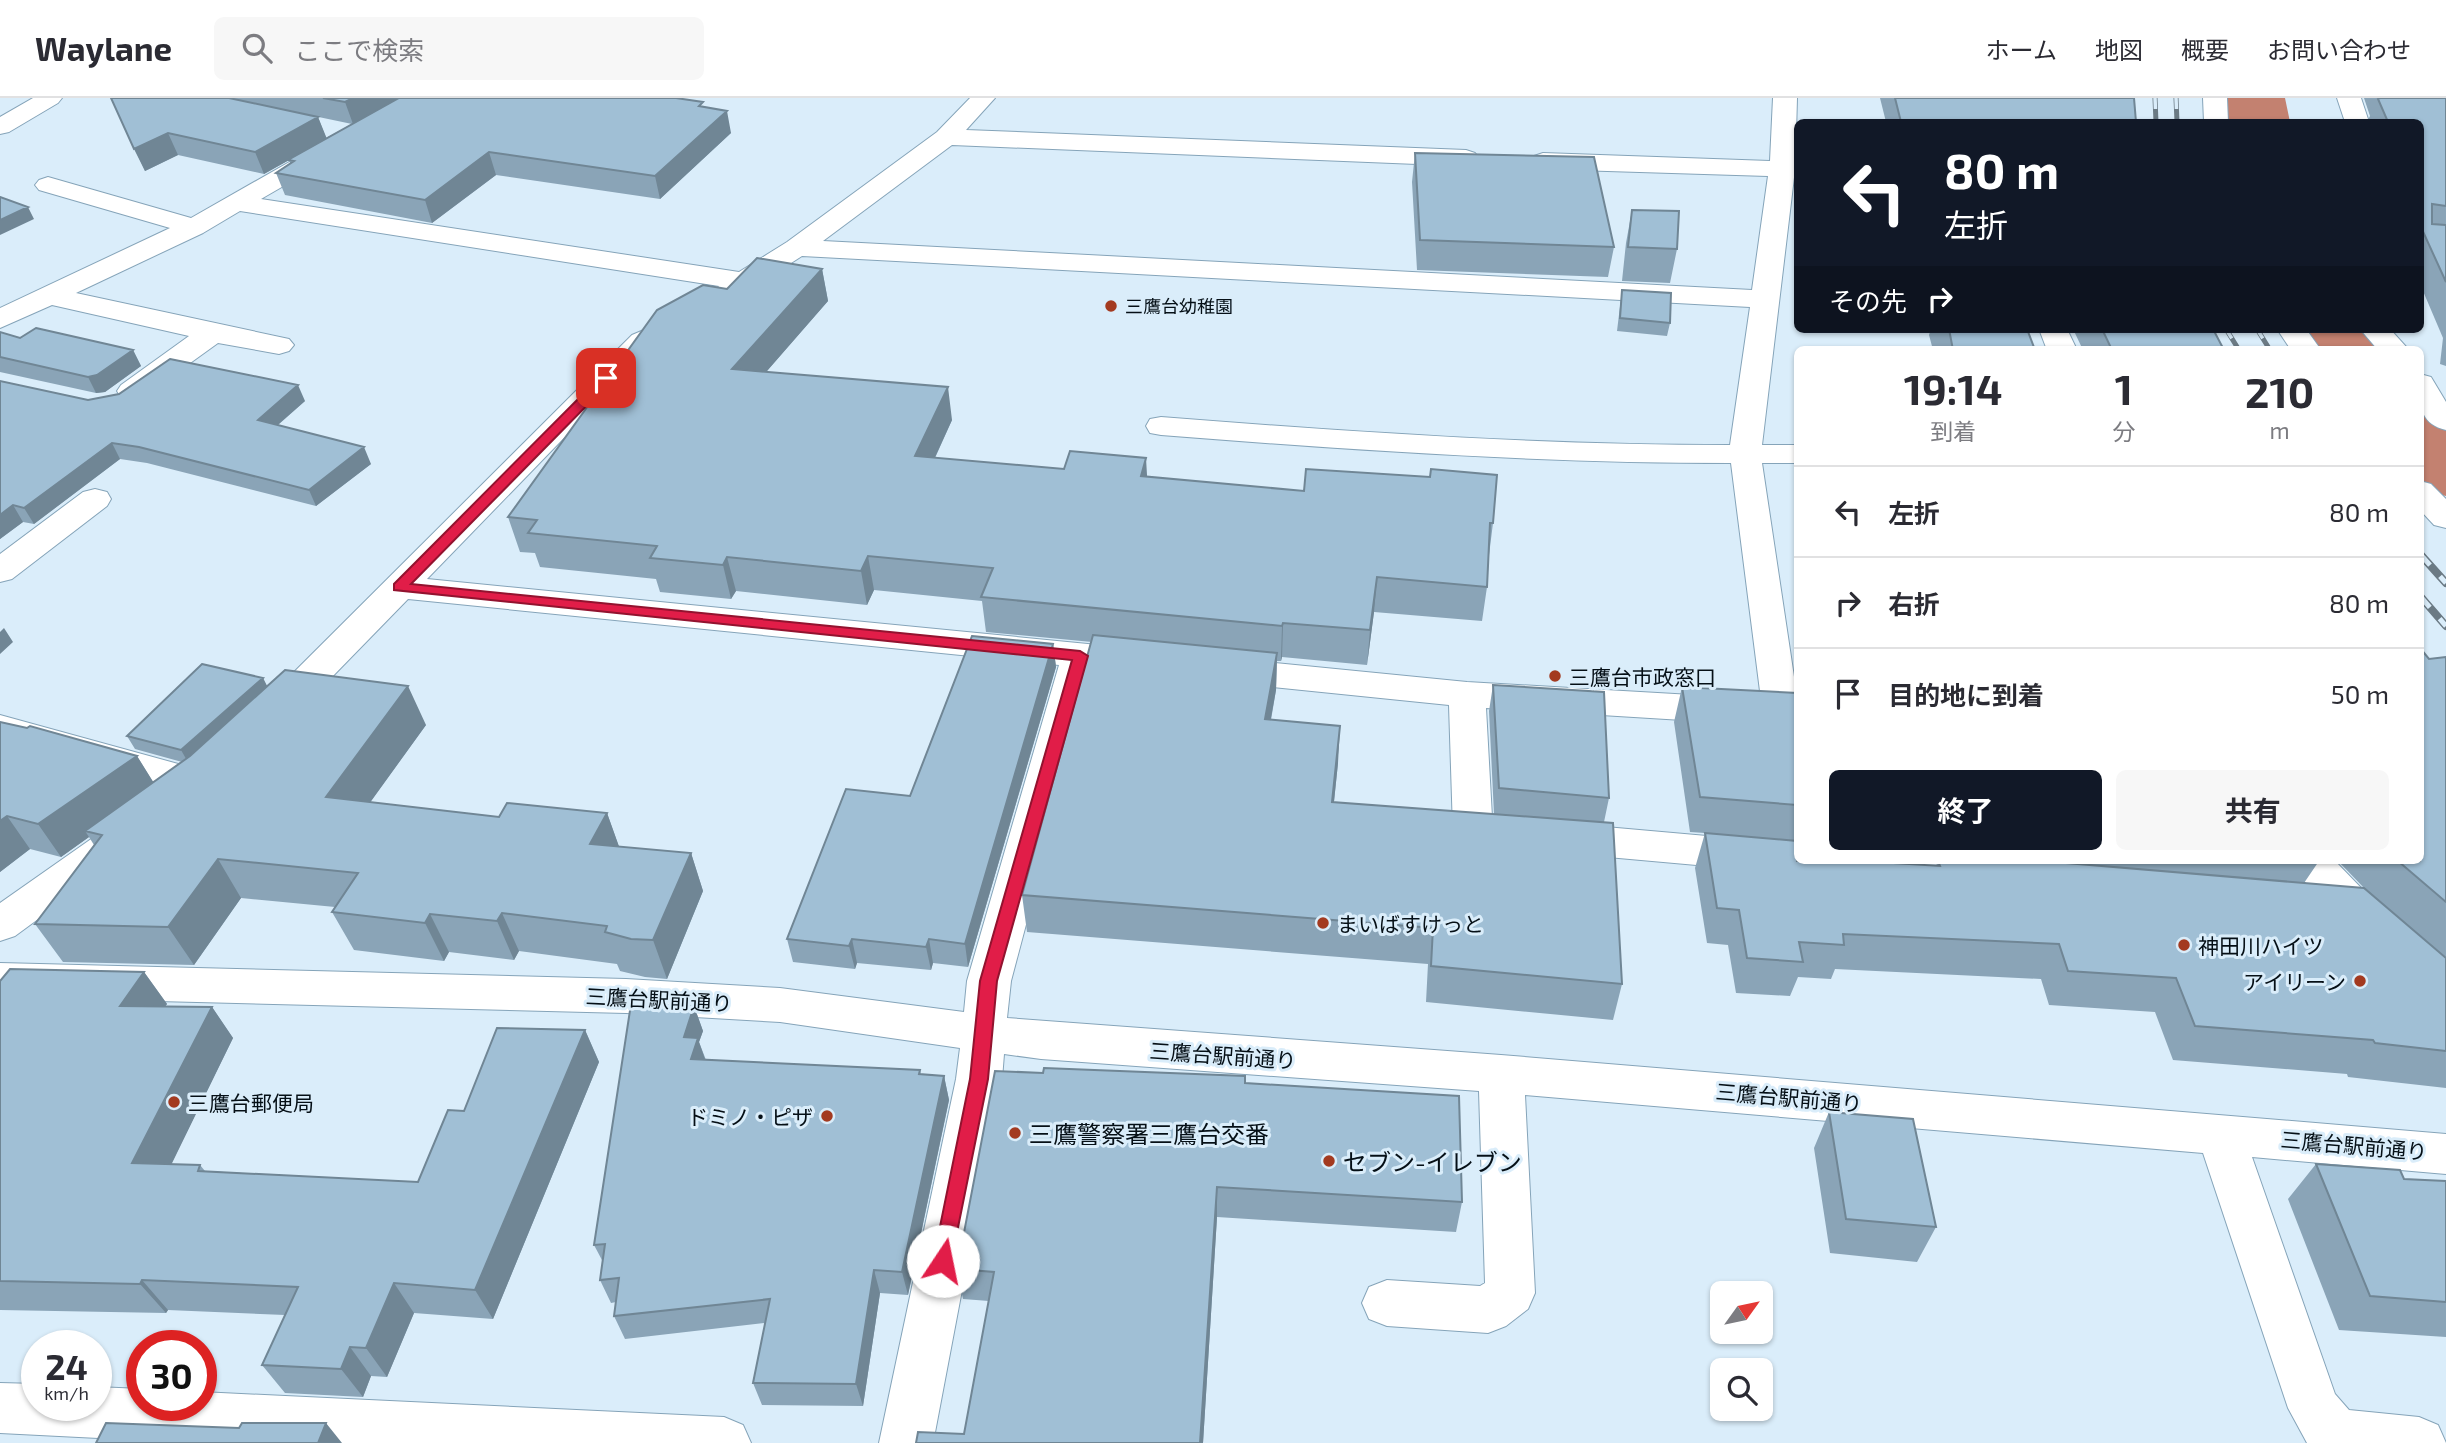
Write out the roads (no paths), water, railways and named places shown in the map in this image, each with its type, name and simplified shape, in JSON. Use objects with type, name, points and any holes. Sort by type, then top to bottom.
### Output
[{"type":"street","points":[[0,127],[50,98]]},
{"type":"street","points":[[707,305],[797,248],[946,137],[983,98]]},
{"type":"street","points":[[399,587],[1468,694],[1789,713],[1745,452],[1765,299],[1785,246],[1782,169],[1786,98]]},
{"type":"street","points":[[2215,98],[2216,119]]},
{"type":"street","points":[[2349,98],[2356,119]]},
{"type":"street","points":[[946,137],[1484,159]]},
{"type":"street","points":[[0,319],[194,227],[344,141]]},
{"type":"street","points":[[1524,160],[1782,169]]},
{"type":"street","points":[[48,185],[194,227]]},
{"type":"street","points":[[236,204],[742,281]]},
{"type":"street","points":[[797,248],[1765,299]]},
{"type":"street","points":[[50,296],[279,345]]},
{"type":"street","points":[[253,733],[642,341],[675,323]]},
{"type":"street","points":[[106,404],[116,402],[213,333]]},
{"type":"street","points":[[2378,333],[2390,346]]},
{"type":"street","points":[[2424,390],[2446,421]]},
{"type":"street","points":[[1161,426],[1624,454],[1794,454]]},
{"type":"street","points":[[2424,495],[2446,518]]},
{"type":"street","points":[[0,571],[95,499]]},
{"type":"street","points":[[906,1443],[979,1079],[989,981],[1080,656]]},
{"type":"street","points":[[1468,694],[1474,830],[1794,859]]},
{"type":"street","points":[[0,728],[206,775],[0,925]]},
{"type":"street","points":[[2314,864],[2352,905],[2446,988]]},
{"type":"street","points":[[2297,901],[2352,905]]},
{"type":"street","name":"三鷹台駅前通り","points":[[0,980],[626,996],[780,1005],[983,1035],[1501,1074],[2446,1154]]},
{"type":"street","points":[[1387,1303],[1488,1310],[1510,1293],[1501,1074]]},
{"type":"street","points":[[2220,1133],[2314,1408],[2328,1427],[2349,1436],[2419,1443]]},
{"type":"street","points":[[0,1408],[724,1443]]},
{"type":"waterway","points":[[2250,98],[2254,119]]},
{"type":"waterway","points":[[2334,333],[2345,346]]},
{"type":"waterway","points":[[2424,443],[2446,468]]},
{"type":"railway","points":[[2155,98],[2156,119]]},
{"type":"railway","points":[[2176,98],[2177,119]]},
{"type":"railway","points":[[2228,333],[2237,346]]},
{"type":"railway","points":[[2259,333],[2268,346]]},
{"type":"railway","points":[[2424,558],[2446,583]]},
{"type":"railway","points":[[2424,601],[2446,626]]},
{"type":"place","name":"三鷹台幼稚園","points":[[1111,306]]},
{"type":"place","name":"三鷹台市政窓口","points":[[1555,676]]},
{"type":"place","name":"まいばすけっと","points":[[1323,923]]},
{"type":"place","name":"神田川ハイツ","points":[[2184,945]]},
{"type":"place","name":"アイリーン","points":[[2360,981]]},
{"type":"place","name":"三鷹台郵便局","points":[[174,1102]]},
{"type":"place","name":"ドミノ・ピザ","points":[[827,1116]]},
{"type":"place","name":"三鷹警察署三鷹台交番","points":[[1015,1133]]},
{"type":"place","name":"セブン-イレブン","points":[[1329,1161]]}]
